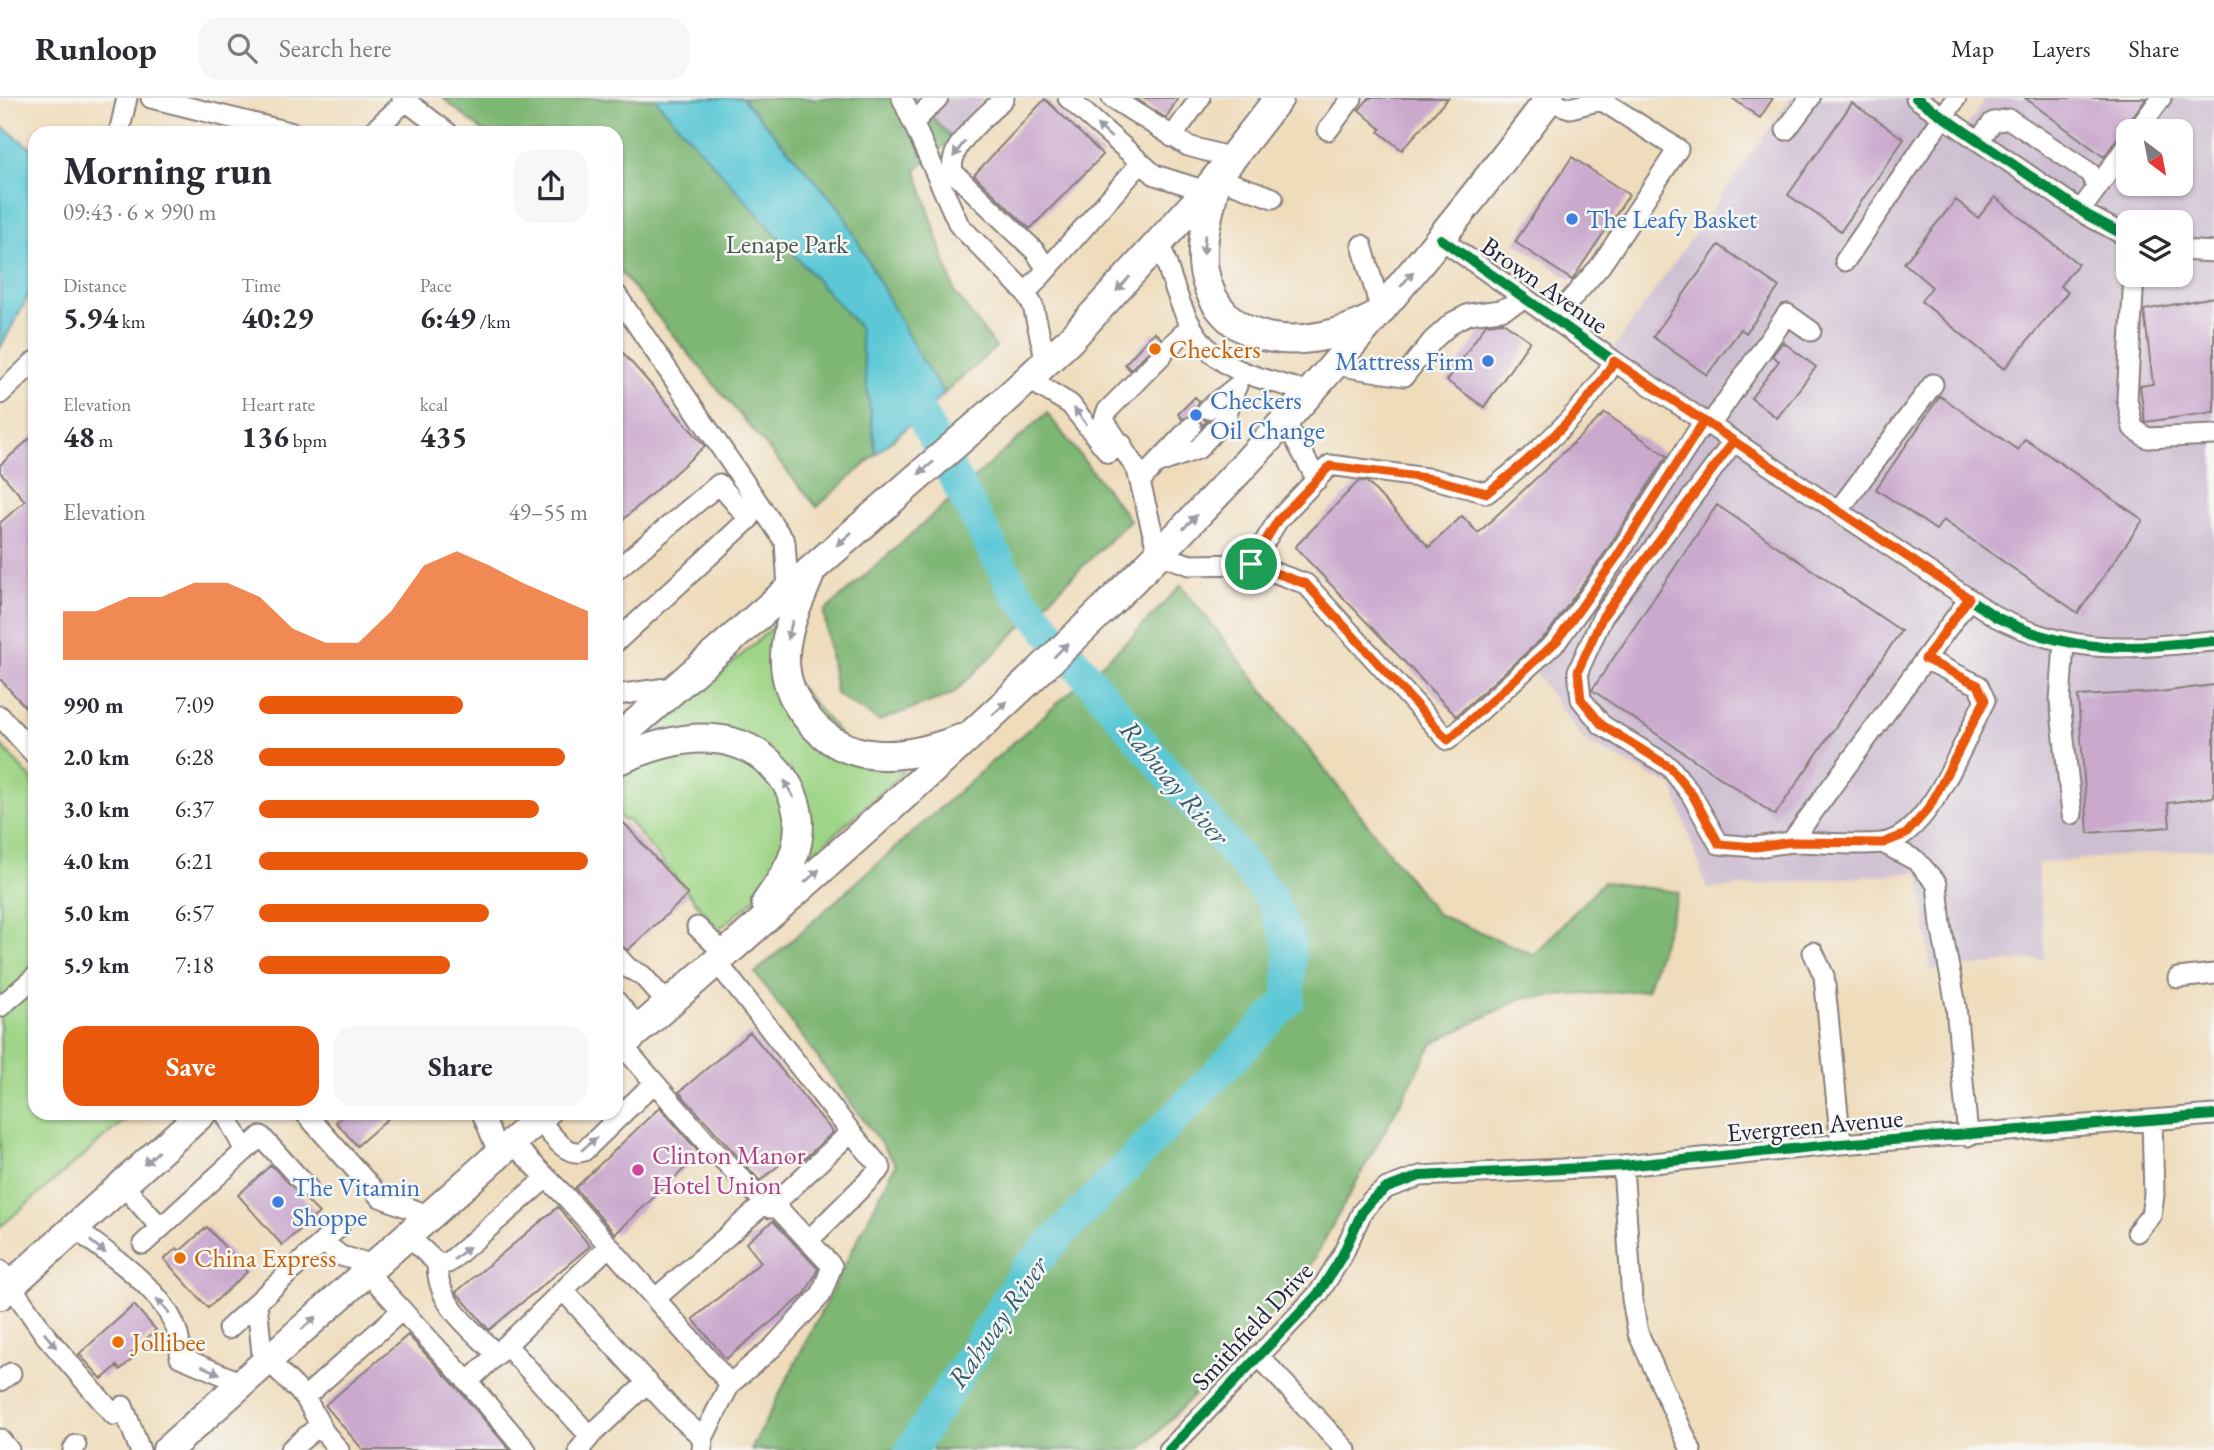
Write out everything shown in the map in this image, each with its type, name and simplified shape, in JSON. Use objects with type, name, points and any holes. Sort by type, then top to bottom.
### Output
[{"type":"highway","points":[[623,734],[1037,370],[1160,243],[1218,176],[1279,98]]},
{"type":"highway","points":[[626,1042],[973,734],[1158,554],[1335,365],[1441,239],[1549,99]]},
{"type":"highway","points":[[1218,176],[1205,235],[1204,271],[1218,303],[1235,320],[1268,339],[1294,341],[1341,332],[1378,314]]},
{"type":"highway","points":[[813,566],[788,633],[785,658],[792,692],[816,728],[843,749],[877,756],[923,751],[973,734]]},
{"type":"highway","points":[[623,759],[670,743],[713,739],[755,751],[785,780],[797,812],[796,846],[782,881],[728,951]]},
{"type":"highway","points":[[4,1283],[74,1228],[194,1120]]},
{"type":"highway","points":[[166,1450],[538,1120]]},
{"type":"street","points":[[121,126],[127,98]]},
{"type":"street","points":[[151,98],[265,126]]},
{"type":"street","points":[[902,98],[959,225],[1030,300]]},
{"type":"street","points":[[913,122],[938,98]]},
{"type":"street","points":[[1004,98],[956,150],[950,161],[953,173],[1035,251],[1047,269]]},
{"type":"street","points":[[1068,98],[1140,164],[1163,179],[1218,176],[1273,198]]},
{"type":"street","points":[[1112,98],[1172,137],[1196,149],[1218,176]]},
{"type":"street","points":[[1172,137],[1200,98]]},
{"type":"street","points":[[1328,131],[1352,98]]},
{"type":"street","points":[[1786,130],[1810,98]]},
{"type":"street","points":[[1916,98],[2080,211],[2116,230]]},
{"type":"street","points":[[1845,261],[1956,98]]},
{"type":"street","points":[[2146,119],[2161,98]]},
{"type":"street","points":[[1549,99],[1570,108],[1601,99],[1678,149],[1601,265],[1554,319]]},
{"type":"street","points":[[378,126],[404,100],[438,126]]},
{"type":"street","points":[[1978,141],[1993,122],[2009,119],[2090,173],[2097,188]]},
{"type":"street","points":[[2080,211],[2116,161]]},
{"type":"street","points":[[1122,444],[1109,453],[1070,404],[1037,370],[1030,300],[1047,269],[1140,164]]},
{"type":"street","name":"Brown Avenue","points":[[1441,239],[1614,361],[2018,628],[2064,643],[2112,649],[2214,642]]},
{"type":"street","points":[[1160,243],[1190,327],[1242,380],[1310,392]]},
{"type":"street","points":[[1362,245],[1378,314]]},
{"type":"street","points":[[2193,251],[2214,252]]},
{"type":"street","points":[[2133,287],[2127,398],[2133,428],[2147,438],[2214,435]]},
{"type":"street","points":[[1335,365],[1404,376],[1433,340],[1453,322],[1469,314],[1501,310],[1525,299]]},
{"type":"street","points":[[623,304],[785,542],[788,587]]},
{"type":"street","points":[[1190,327],[1104,416],[1109,430],[1122,444],[1141,480],[1158,554],[1190,565],[1251,564],[1306,584],[1448,740],[1557,641],[1707,423],[1787,314],[1811,331]]},
{"type":"street","points":[[1251,564],[1278,520],[1330,466],[1434,479],[1487,493],[1527,463],[1603,381],[1614,361]]},
{"type":"street","points":[[0,394],[28,368]]},
{"type":"street","points":[[1208,409],[1242,380]]},
{"type":"street","points":[[1156,464],[1198,449],[1225,419],[1242,380]]},
{"type":"street","points":[[1838,511],[1933,384]]},
{"type":"street","points":[[1285,421],[1317,480]]},
{"type":"street","points":[[1141,480],[1191,427]]},
{"type":"street","points":[[1734,441],[1603,616],[1578,671],[1581,699],[1602,725],[1670,767],[1692,794],[1719,844],[1756,847],[1791,842],[1883,843],[1906,834],[1929,808],[1985,700],[1978,685],[1925,659]]},
{"type":"street","points":[[623,564],[719,484],[749,519],[623,636]]},
{"type":"street","points":[[1791,842],[1969,598]]},
{"type":"street","points":[[2064,643],[2060,701],[2072,814]]},
{"type":"street","points":[[623,694],[674,687]]},
{"type":"street","points":[[0,716],[28,747]]},
{"type":"street","points":[[1883,843],[1917,862],[1937,884],[1941,925],[1956,1006],[1968,1136]]},
{"type":"street","points":[[697,926],[728,951],[851,1132],[881,1168],[808,1241]]},
{"type":"street","points":[[1813,952],[1824,976],[1842,1144]]},
{"type":"street","points":[[623,963],[642,975],[668,1004]]},
{"type":"street","points":[[2178,978],[2214,974]]},
{"type":"street","points":[[0,1007],[28,983]]},
{"type":"street","points":[[564,1291],[703,1444],[730,1384],[773,1347],[821,1295],[832,1266],[654,1083],[626,1042]]},
{"type":"street","points":[[623,1113],[654,1083]]},
{"type":"street","name":"Evergreen Avenue","points":[[1420,1175],[1623,1166],[1842,1144],[2214,1115]]},
{"type":"street","points":[[229,1120],[245,1151]]},
{"type":"street","points":[[311,1120],[380,1196],[430,1216]]},
{"type":"street","points":[[487,1120],[506,1148],[567,1198],[730,1384]]},
{"type":"street","points":[[545,1120],[569,1152],[576,1154],[584,1151],[616,1120]]},
{"type":"street","points":[[2137,1232],[2151,1215],[2154,1195],[2152,1120]]},
{"type":"street","points":[[656,1298],[851,1132]]},
{"type":"street","points":[[143,1244],[261,1136],[308,1188]]},
{"type":"street","points":[[1623,1166],[1632,1299],[1638,1333],[1691,1450]]},
{"type":"street","name":"Smithfield Drive","points":[[1169,1450],[1319,1293],[1342,1256],[1362,1212],[1373,1199],[1387,1188],[1420,1175]]},
{"type":"street","points":[[408,1236],[437,1263],[448,1263],[545,1179]]},
{"type":"street","points":[[122,1184],[161,1228]]},
{"type":"street","points":[[228,1329],[339,1227]]},
{"type":"street","points":[[74,1228],[146,1287],[174,1320],[180,1336],[180,1357],[242,1383]]},
{"type":"street","points":[[323,1242],[341,1256],[371,1268],[401,1311],[468,1382],[526,1450]]},
{"type":"street","points":[[468,1382],[609,1246]]},
{"type":"street","points":[[437,1263],[437,1284],[446,1301],[590,1436],[593,1433]]},
{"type":"street","points":[[4,1283],[46,1336],[119,1411],[139,1450]]},
{"type":"street","points":[[257,1303],[265,1362],[304,1397],[339,1450]]},
{"type":"street","points":[[304,1397],[401,1311]]},
{"type":"street","points":[[1258,1355],[1346,1450]]},
{"type":"street","points":[[579,1450],[593,1433],[648,1382]]},
{"type":"street","points":[[298,1448],[320,1425]]},
{"type":"street","points":[[0,1439],[9,1450]]},
{"type":"shaded area","points":[[915,98],[984,98],[952,139]]},
{"type":"shaded area","points":[[1791,98],[1917,98],[1964,130],[1986,98],[2214,98],[2214,848],[2037,863],[2045,959],[1931,970],[1920,872],[1707,889],[1673,787],[1584,741],[1534,671],[1708,421],[1610,353]]},
{"type":"green space","name":"Lenape Park","points":[[443,98],[915,98],[952,139],[916,170],[955,293],[996,347],[817,507],[623,275],[623,126],[477,126]]},
{"type":"green space","points":[[1047,413],[1130,520],[953,694],[879,721],[836,694],[824,612]]},
{"type":"green space","points":[[1181,585],[1437,914],[1534,955],[1603,882],[1679,892],[1647,990],[1522,998],[1433,1043],[1299,1286],[1141,1450],[751,1450],[896,1164],[755,973],[1133,636]]},
{"type":"green space","points":[[774,626],[777,629],[774,657],[868,767],[904,772],[816,851],[804,851],[790,769],[657,730]]},
{"type":"green space","points":[[0,744],[28,775],[28,1120],[125,1120],[0,1227]]},
{"type":"green space","points":[[679,749],[741,757],[779,790],[790,835],[767,889],[722,927],[715,925],[627,819],[623,820],[623,771]]},
{"type":"water","points":[[654,98],[742,98],[840,208],[917,352],[944,394],[876,454],[859,327]]},
{"type":"water","points":[[0,125],[28,146],[28,297],[0,348]]},
{"type":"building","points":[[1135,98],[1178,98],[1166,118]]},
{"type":"building","points":[[1369,98],[1448,98],[1402,150],[1379,132],[1381,129],[1359,110]]},
{"type":"building","points":[[1732,98],[1773,98],[1760,118]]},
{"type":"building","points":[[2025,98],[2146,98],[2131,119],[2116,119],[2116,140],[2104,157]]},
{"type":"building","points":[[1045,99],[1103,155],[1030,229],[974,175]]},
{"type":"building","points":[[1852,103],[1904,139],[1841,231],[1788,195]]},
{"type":"building","name":"The Leafy Basket","points":[[1572,157],[1629,195],[1572,280],[1515,242]]},
{"type":"building","points":[[1995,197],[2078,264],[2060,286],[2068,292],[2004,369],[1921,301],[1932,287],[1904,263],[1956,200],[1978,218]]},
{"type":"building","points":[[1719,245],[1779,287],[1746,333],[1741,329],[1707,375],[1653,337]]},
{"type":"building","points":[[2214,297],[2214,412],[2145,422],[2140,386],[2153,384],[2144,310]]},
{"type":"building","name":"Mattress Firm","points":[[1503,322],[1530,341],[1484,407],[1447,381],[1486,324]]},
{"type":"building","points":[[1154,332],[1161,338],[1130,370],[1125,364]]},
{"type":"building","points":[[1783,342],[1816,367],[1777,418],[1751,398],[1779,361],[1772,356]]},
{"type":"building","points":[[623,353],[705,446],[623,520]]},
{"type":"building","points":[[1940,396],[2018,450],[2025,439],[2143,520],[2078,613],[1943,520],[1936,530],[1876,489]]},
{"type":"building","points":[[1195,397],[1199,401],[1196,410],[1198,416],[1207,421],[1203,425],[1194,415],[1182,419],[1178,414]]},
{"type":"building","points":[[1605,413],[1667,456],[1606,551],[1548,633],[1456,716],[1295,547],[1359,481],[1367,482],[1429,547],[1462,516],[1478,533]]},
{"type":"building","points":[[28,440],[28,710],[0,679],[0,523],[25,501],[0,472],[0,465]]},
{"type":"building","points":[[1717,505],[1901,631],[1775,815],[1592,690]]},
{"type":"building","points":[[2214,685],[2214,797],[2168,803],[2170,827],[2088,833],[2078,696],[2160,692]]},
{"type":"building","points":[[623,824],[688,895],[628,950],[623,947]]},
{"type":"building","points":[[750,1032],[833,1132],[802,1161],[798,1155],[792,1160],[790,1156],[760,1181],[679,1092]]},
{"type":"building","name":"Clinton Manor Hotel Union","points":[[660,1107],[700,1154],[615,1234],[575,1188]]},
{"type":"building","points":[[338,1120],[386,1120],[357,1146],[336,1122]]},
{"type":"building","points":[[271,1165],[319,1213],[282,1245],[238,1195]]},
{"type":"building","points":[[558,1207],[590,1246],[489,1330],[456,1292]]},
{"type":"building","points":[[773,1221],[818,1269],[805,1294],[726,1359],[693,1319],[761,1262],[746,1243]]},
{"type":"building","points":[[207,1227],[247,1272],[208,1308],[164,1259],[177,1248],[180,1251]]},
{"type":"building","name":"Jollibee","points":[[134,1305],[156,1330],[129,1355],[132,1359],[120,1370],[117,1366],[102,1379],[79,1354]]},
{"type":"building","points":[[408,1335],[510,1450],[363,1450],[325,1405]]},
{"type":"waterway","name":"Rahway River","points":[[901,377],[1014,589],[1271,897],[1290,943],[1289,1000],[1025,1271],[911,1450]]},
{"type":"cycle path","points":[[1916,98],[2087,215],[2116,231]]},
{"type":"cycle path","points":[[1441,239],[1614,361],[1996,617],[2052,639],[2103,647],[2214,641]]},
{"type":"cycle path","points":[[1169,1450],[1319,1293],[1342,1256],[1362,1212],[1373,1199],[1387,1188],[1420,1176],[1623,1166],[1841,1144],[2214,1115]]},
{"type":"place","name":"The Leafy Basket","points":[[1572,219]]},
{"type":"place","name":"Checkers","points":[[1155,349]]},
{"type":"place","name":"Mattress Firm","points":[[1488,361]]},
{"type":"place","name":"Checkers Oil Change","points":[[1196,415]]},
{"type":"place","name":"Clinton Manor Hotel Union","points":[[638,1170]]},
{"type":"place","name":"The Vitamin Shoppe","points":[[278,1202]]},
{"type":"place","name":"China Express","points":[[180,1258]]},
{"type":"place","name":"Jollibee","points":[[118,1342]]},
{"type":"route","points":[[1251,564],[1278,520],[1330,466],[1434,479],[1487,493],[1527,463],[1603,381],[1614,361],[1704,421],[1969,598],[1925,659],[1978,685],[1985,700],[1929,808],[1906,834],[1883,843],[1791,842],[1756,847],[1719,844],[1692,794],[1670,767],[1602,725],[1581,699],[1578,671],[1603,616],[1734,441],[1704,421],[1616,558],[1557,641],[1448,740],[1306,584],[1251,564]]}]
